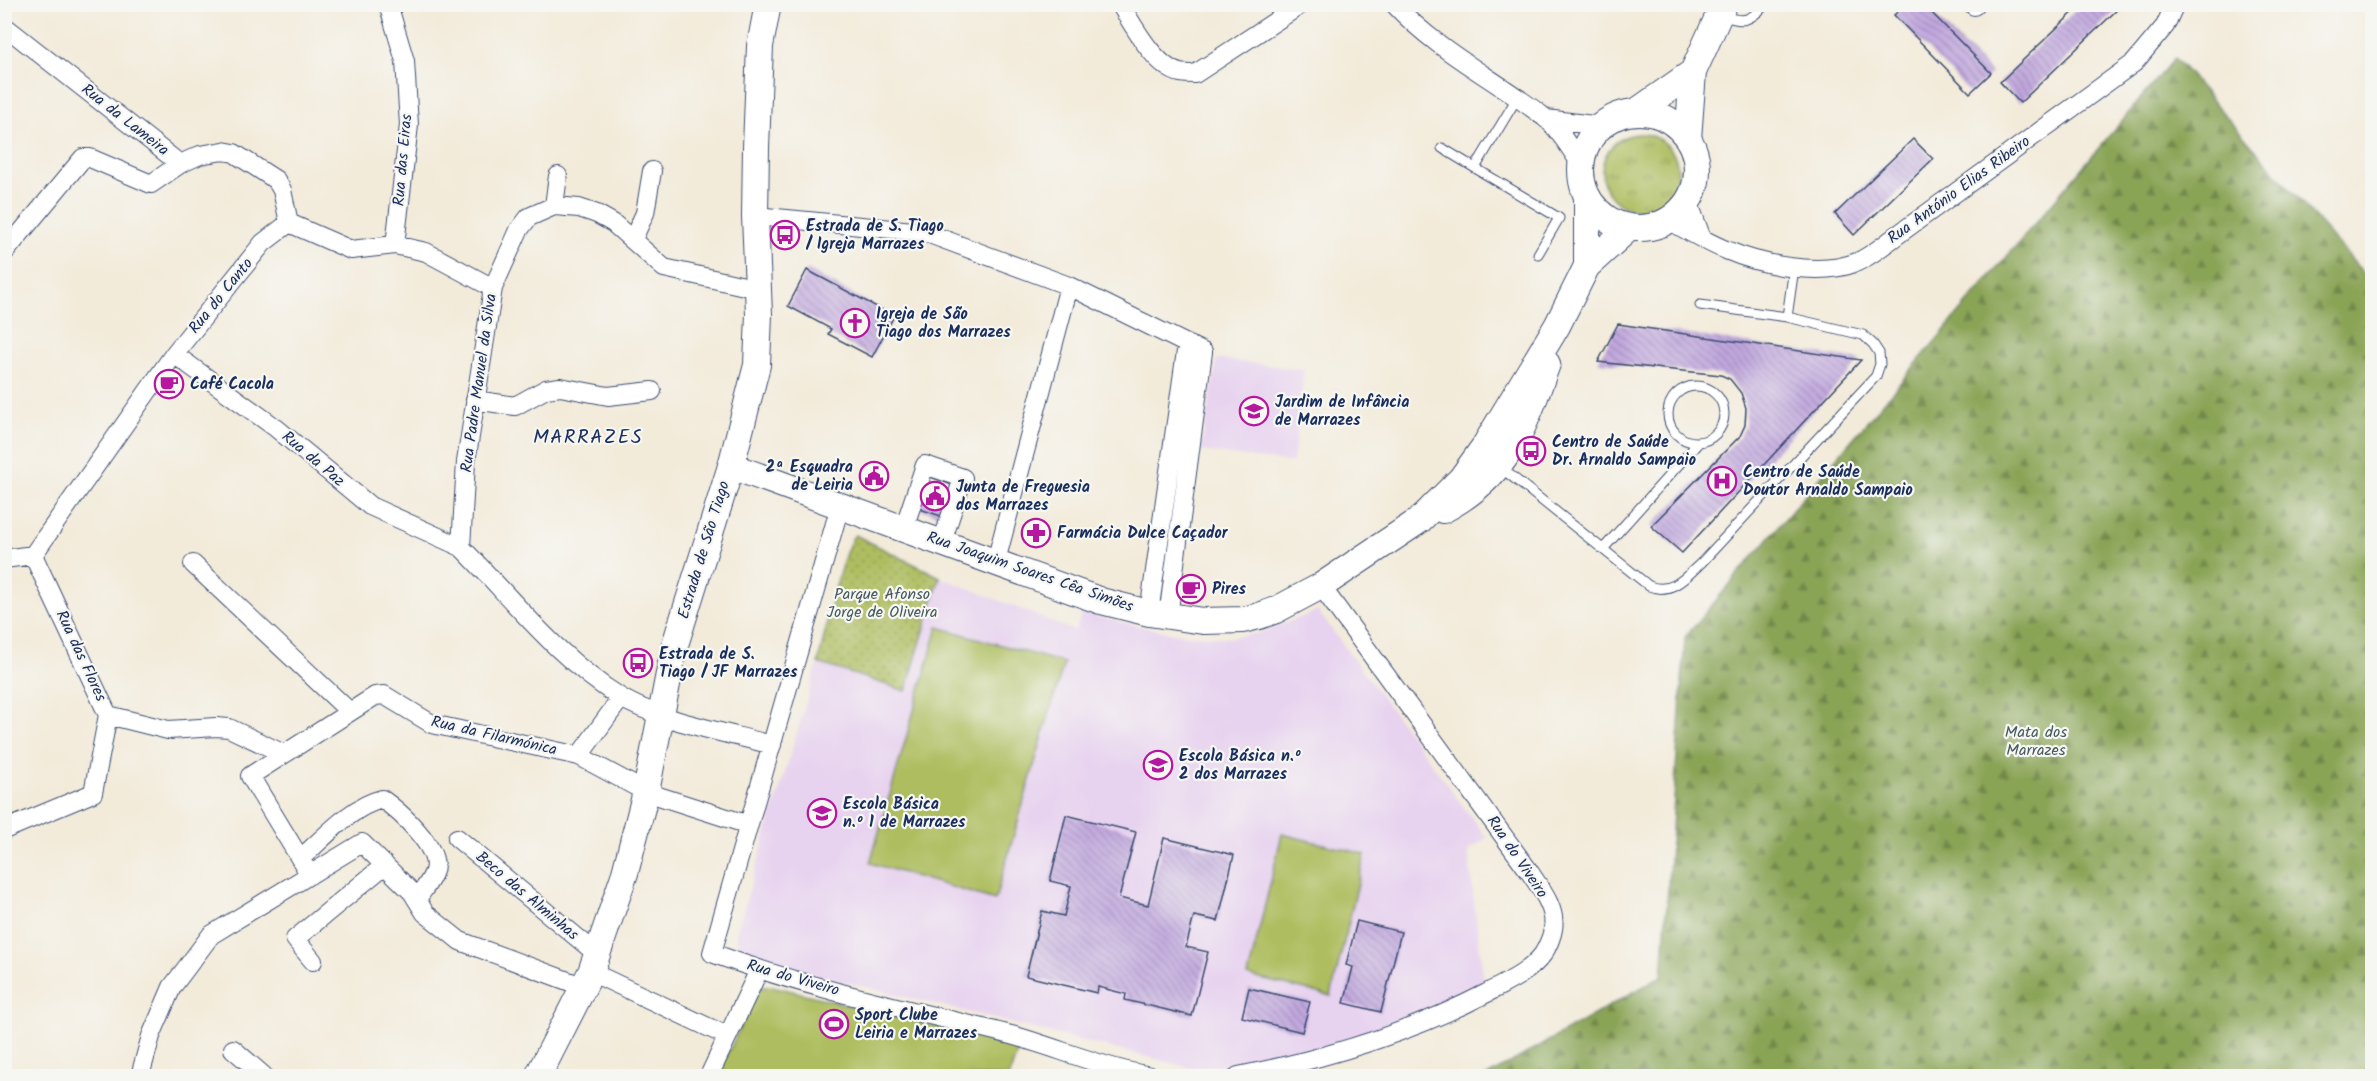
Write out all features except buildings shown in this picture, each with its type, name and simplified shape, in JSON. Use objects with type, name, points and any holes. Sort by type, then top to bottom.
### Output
[{"type":"main road","name":"Estrada de São Tiago","points":[[538,1077],[591,971],[625,873],[646,792],[674,648],[731,466],[757,365],[759,348],[755,216],[760,46],[768,4]]},
{"type":"main road","points":[[1688,139],[1693,72],[1722,9]]},
{"type":"main road","points":[[1636,112],[1693,72]]},
{"type":"main road","points":[[1636,112],[1665,119],[1678,128],[1688,139],[1695,154],[1697,170],[1688,201],[1679,212],[1654,226],[1629,228],[1609,220],[1587,197],[1582,181],[1581,164],[1591,137],[1601,126],[1617,116],[1636,112]]},
{"type":"main road","name":"Rua Joaquim Soares Cêa Simões","points":[[1587,197],[1587,266]]},
{"type":"main road","name":"Rua Joaquim Soares Cêa Simões","points":[[731,466],[751,471],[840,506],[1101,601],[1158,615],[1203,621],[1243,620],[1276,610],[1321,586],[1420,520],[1469,496],[1488,480],[1492,456],[1587,266],[1629,228]]},
{"type":"street","name":"Rua das Eiras","points":[[388,4],[405,62],[409,125],[395,245]]},
{"type":"street","points":[[1120,4],[1147,45],[1161,61],[1179,73],[1195,74],[1302,4]]},
{"type":"street","points":[[1394,4],[1409,21],[1436,43],[1546,118],[1581,164]]},
{"type":"street","name":"Rua António Elias Ribeiro","points":[[1668,220],[1739,255],[1794,267],[1814,270],[1836,268],[1858,261],[1896,236],[2134,63],[2165,26],[2175,4]]},
{"type":"street","name":"Rua da Lameira","points":[[7,28],[180,164],[200,155],[223,151],[234,153],[276,180],[282,190],[289,223]]},
{"type":"street","points":[[1546,118],[1601,126]]},
{"type":"street","points":[[4,253],[83,158],[90,158],[150,184],[180,164]]},
{"type":"street","points":[[633,239],[645,213],[652,171]]},
{"type":"street","points":[[558,176],[554,206],[579,208],[597,214],[633,239],[664,268],[758,289]]},
{"type":"street","points":[[1688,201],[1701,236]]},
{"type":"street","name":"Rua Padre Manuel da Silva","points":[[461,547],[466,462],[493,288],[519,230],[529,217],[554,206]]},
{"type":"street","points":[[755,216],[924,232],[1069,286],[1203,352],[1158,615]]},
{"type":"street","points":[[289,223],[351,250],[395,245],[426,252],[493,288]]},
{"type":"street","name":"Rua do Canto","points":[[33,555],[174,354],[263,243],[289,223]]},
{"type":"street","points":[[996,561],[1069,286]]},
{"type":"street","name":"Rua da Paz","points":[[174,354],[276,428],[370,506],[461,547]]},
{"type":"street","points":[[475,400],[515,406],[546,389],[560,387],[608,396],[652,391]]},
{"type":"street","points":[[904,528],[925,465],[963,478],[942,542]]},
{"type":"street","points":[[749,825],[840,506]]},
{"type":"street","points":[[461,547],[573,664],[621,698],[661,715],[772,745]]},
{"type":"street","points":[[4,559],[33,555]]},
{"type":"street","name":"Rua das Flores","points":[[33,555],[108,715],[168,730],[229,728],[284,754]]},
{"type":"street","points":[[193,564],[350,712]]},
{"type":"street","name":"Rua do Viveiro","points":[[1238,1077],[1302,1064],[1384,1039],[1458,1008],[1524,973],[1543,954],[1553,928],[1552,914],[1546,896],[1321,586]]},
{"type":"street","name":"Rua da Filarmónica","points":[[300,858],[250,776],[375,696],[384,695],[432,724],[579,756],[646,792],[749,825]]},
{"type":"street","points":[[579,756],[621,698]]},
{"type":"street","points":[[4,830],[93,794],[108,715]]},
{"type":"street","points":[[310,875],[300,858],[360,808],[367,803],[382,799],[416,831],[429,846],[435,858],[435,870],[417,899]]},
{"type":"street","name":"Rua do Viveiro","points":[[749,825],[712,953],[759,970],[1028,1040],[1129,1075],[1151,1077]]},
{"type":"street","name":"Beco das Alminhas","points":[[457,838],[591,971]]},
{"type":"street","points":[[140,1077],[151,1036],[172,987],[211,935],[362,843],[417,899],[425,913],[459,941],[591,971],[727,1036]]},
{"type":"street","points":[[313,961],[295,939],[385,865]]},
{"type":"street","points":[[709,1077],[759,970]]},
{"type":"street","points":[[233,1049],[264,1077]]},
{"type":"lane","points":[[1722,9],[1738,21],[1754,16],[1764,6]]},
{"type":"lane","points":[[1475,168],[1517,99]]},
{"type":"lane","points":[[1442,148],[1559,218],[1538,254]]},
{"type":"lane","points":[[1787,317],[1794,267]]},
{"type":"lane","points":[[1492,456],[1649,586],[1668,589],[1678,584],[1702,562],[1876,376],[1880,364],[1879,353],[1863,335],[1787,317],[1700,305]]},
{"type":"lane","points":[[1603,549],[1699,442],[1711,438],[1718,432],[1724,415],[1719,398],[1703,387],[1694,387],[1677,394],[1669,410],[1669,419],[1677,435],[1685,440],[1699,442]]},
{"type":"shaded area","name":"Jardim de Infância de Marrazes","points":[[1217,359],[1304,370],[1293,463],[1201,451]]},
{"type":"shaded area","name":"Escola Básica n.º 2 dos Marrazes","points":[[940,577],[1075,631],[1082,613],[1171,633],[1229,638],[1258,633],[1318,611],[1487,838],[1468,851],[1484,983],[1460,997],[1389,1026],[1314,1049],[1259,1061],[1191,1068],[822,976],[753,962],[747,958],[740,951],[736,934],[818,663],[906,691]]},
{"type":"green space","name":"Mata dos Marrazes","points":[[2175,58],[2372,283],[2372,1076],[1487,1076],[1662,976],[1685,637]]},
{"type":"green space","points":[[1640,134],[1654,137],[1667,145],[1675,158],[1678,172],[1675,186],[1667,199],[1654,207],[1640,210],[1626,207],[1613,199],[1605,186],[1602,172],[1605,158],[1613,145],[1626,137]]},
{"type":"green space","name":"Parque Afonso Jorge de Oliveira","points":[[855,535],[940,577],[906,691],[818,663],[839,575]]},
{"type":"green space","points":[[938,627],[1064,663],[995,900],[870,863]]},
{"type":"green space","points":[[1282,834],[1365,854],[1331,996],[1248,976]]},
{"type":"green space","name":"Sport Clube Leiria e Marrazes","points":[[772,986],[1019,1047],[1009,1076],[717,1076],[759,988]]},
{"type":"place","name":"Estrada de S. Tiago / Igreja Marrazes","points":[[785,235]]},
{"type":"place","name":"Igreja de São Tiago dos Marrazes","points":[[855,323]]},
{"type":"place","name":"Café Cacola","points":[[169,384]]},
{"type":"place","name":"Jardim de Infância de Marrazes","points":[[1254,411]]},
{"type":"place","name":"Centro de Saúde Dr. Arnaldo Sampaio","points":[[1531,451]]},
{"type":"place","name":"2ª Esquadra de Leiria","points":[[874,476]]},
{"type":"place","name":"Centro de Saúde Doutor Arnaldo Sampaio","points":[[1722,481]]},
{"type":"place","name":"Junta de Freguesia dos Marrazes","points":[[935,496]]},
{"type":"place","name":"Farmácia Dulce Caçador","points":[[1036,533]]},
{"type":"place","name":"Pires","points":[[1191,589]]},
{"type":"place","name":"Estrada de S. Tiago / JF Marrazes","points":[[638,663]]},
{"type":"place","name":"Escola Básica n.º 2 dos Marrazes","points":[[1158,765]]},
{"type":"place","name":"Escola Básica n.º 1 de Marrazes","points":[[822,813]]},
{"type":"place","name":"Sport Clube Leiria e Marrazes","points":[[834,1024]]},
{"type":"district","name":"MARRAZES","points":[[588,438]]}]
